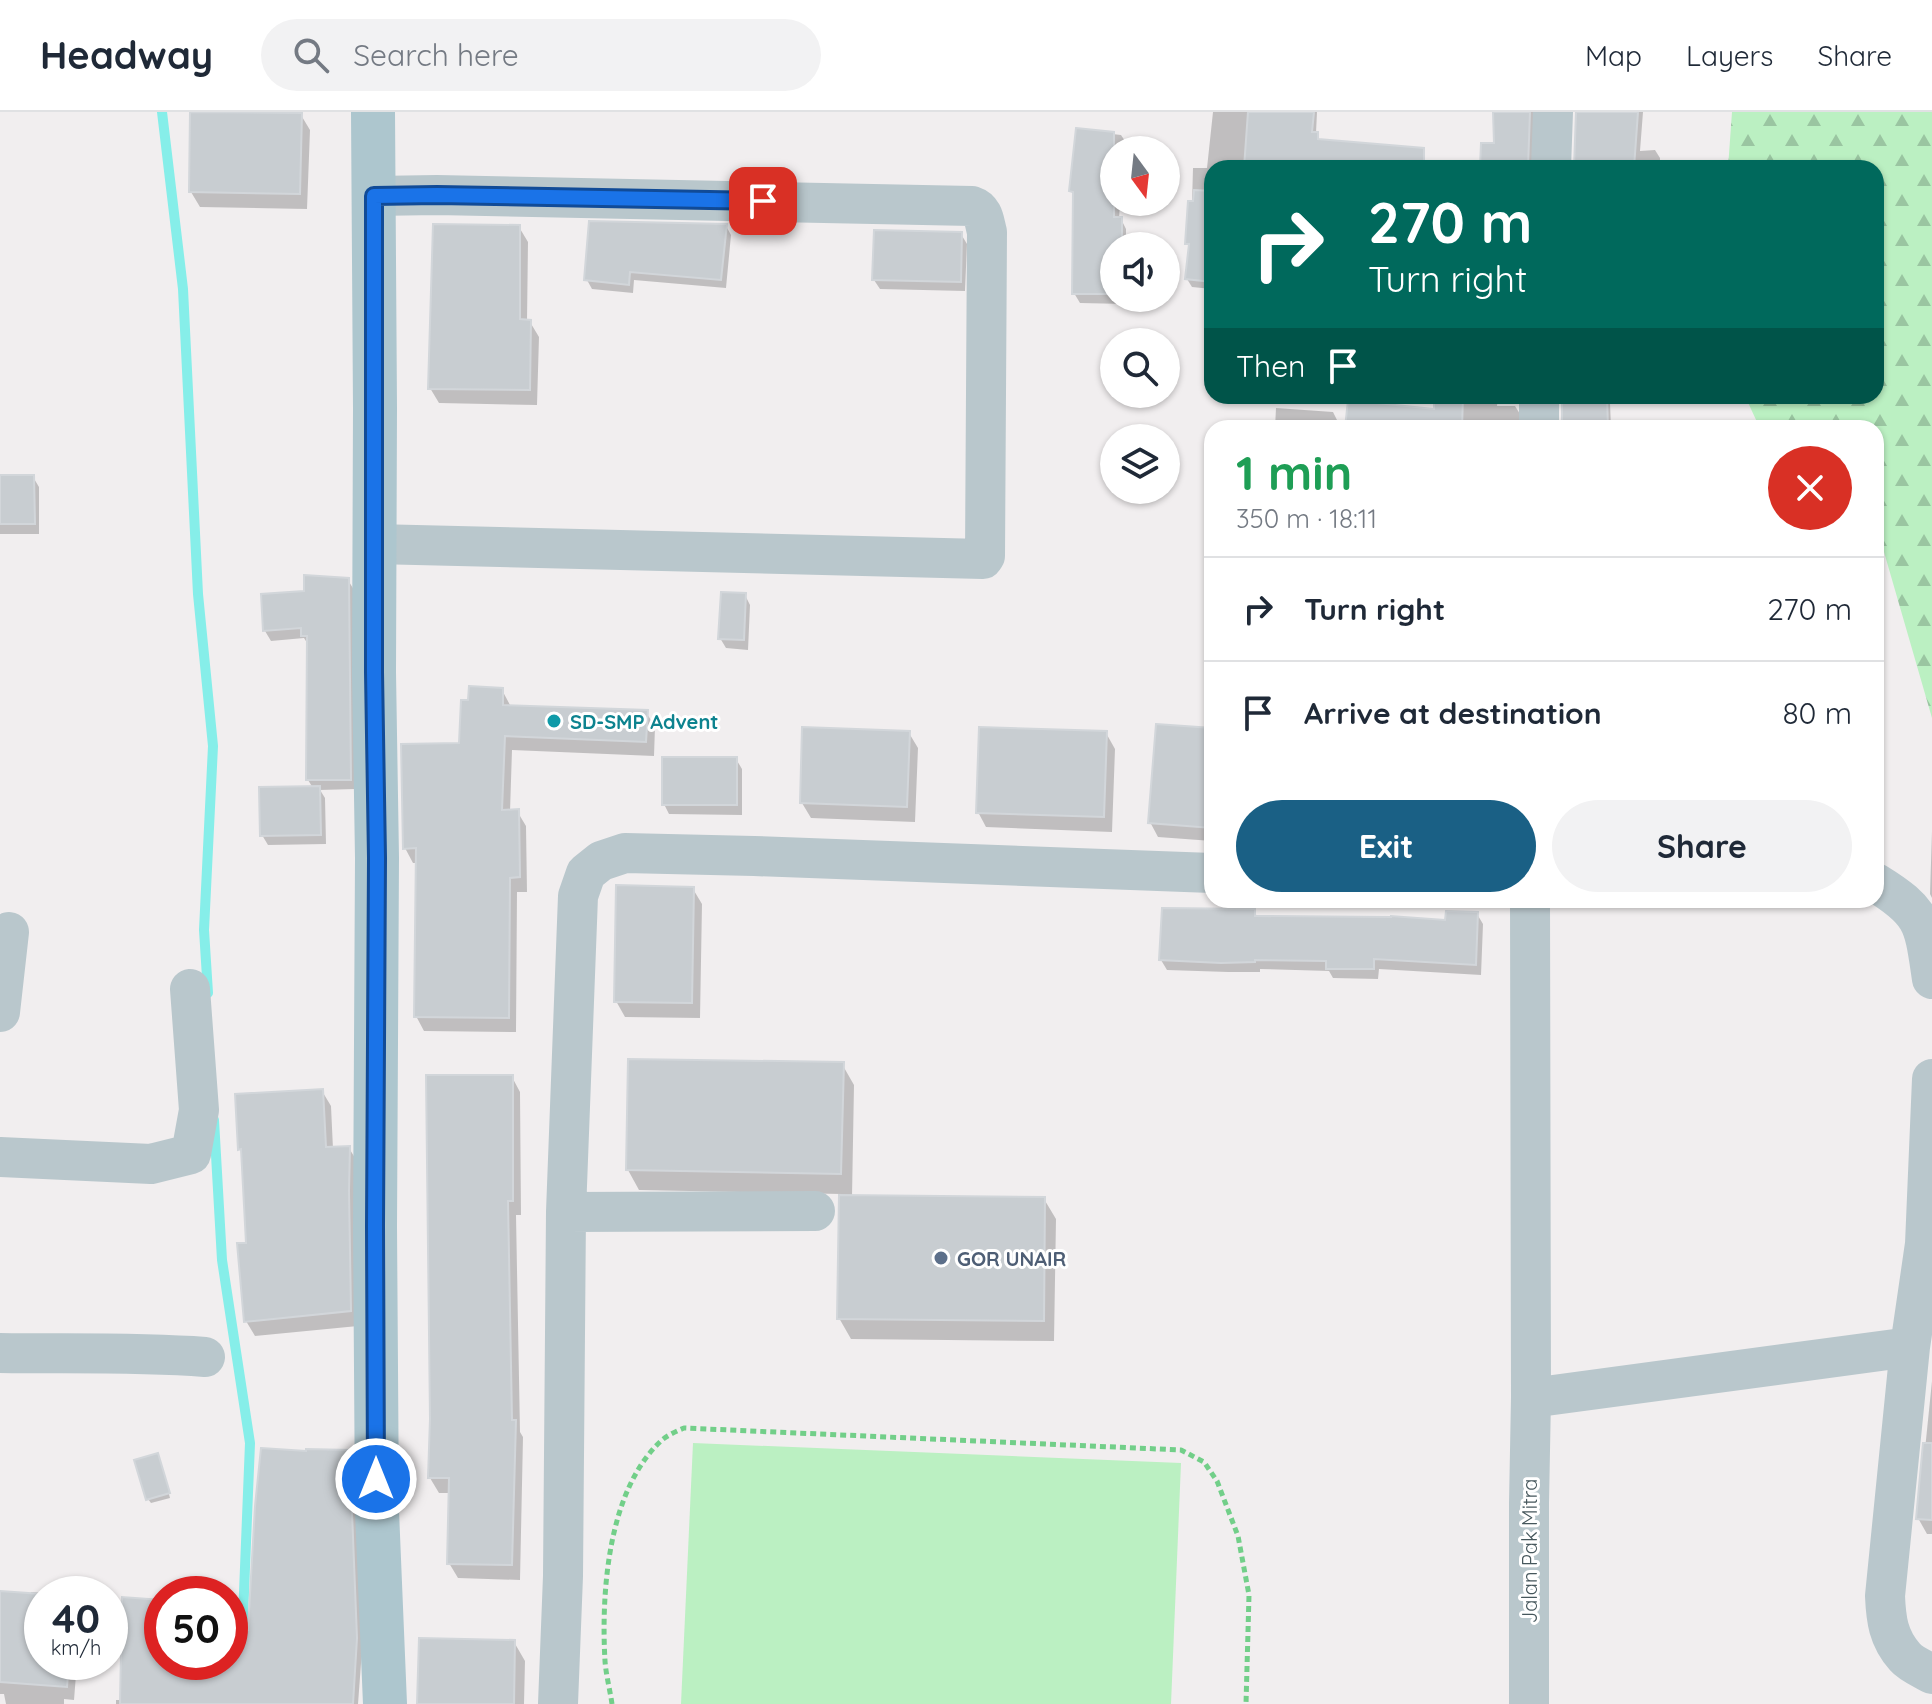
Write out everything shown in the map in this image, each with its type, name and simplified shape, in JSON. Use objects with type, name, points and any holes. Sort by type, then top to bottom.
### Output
[{"type":"main road","points":[[373,112],[376,1495],[385,1704]]},
{"type":"street","points":[[1551,160],[1553,112]]},
{"type":"street","points":[[374,196],[972,206],[979,208],[987,232],[983,559],[374,544]]},
{"type":"street","points":[[558,1704],[563,1576],[566,1212],[578,896],[586,873],[601,861],[625,853],[1204,873]]},
{"type":"street","points":[[1884,888],[1916,914],[1925,934],[1932,979]]},
{"type":"street","name":"Jalan Pak Mitra","points":[[1529,1704],[1530,908]]},
{"type":"street","points":[[0,1012],[9,932]]},
{"type":"street","points":[[0,1157],[151,1164],[191,1154],[199,1110],[190,989]]},
{"type":"street","points":[[1932,1079],[1925,1244],[1910,1347],[1885,1596],[1886,1622],[1891,1636],[1905,1658],[1932,1674]]},
{"type":"street","points":[[566,1212],[815,1211]]},
{"type":"street","points":[[1531,1398],[1910,1347]]},
{"type":"street","points":[[0,1353],[152,1353],[205,1357]]},
{"type":"path","points":[[612,1704],[605,1663],[605,1610],[609,1552],[620,1507],[630,1481],[646,1459],[663,1439],[684,1428],[1181,1450],[1204,1462],[1217,1481],[1238,1536],[1249,1595],[1246,1704]]},
{"type":"green space","points":[[1732,112],[1932,112],[1932,718],[1884,552],[1884,420],[1756,420],[1749,404],[1884,404],[1884,160],[1729,160]]},
{"type":"green space","points":[[693,1443],[1181,1463],[1171,1704],[681,1704]]},
{"type":"building","points":[[190,112],[302,113],[300,194],[189,192]]},
{"type":"building","points":[[1248,112],[1314,112],[1312,132],[1318,132],[1318,139],[1424,148],[1424,160],[1245,160]]},
{"type":"building","points":[[1493,112],[1530,112],[1528,160],[1480,160],[1481,143],[1494,143]]},
{"type":"building","points":[[1576,112],[1638,112],[1635,160],[1574,160]]},
{"type":"building","points":[[1076,128],[1114,132],[1114,136],[1100,136],[1100,216],[1122,217],[1122,232],[1100,232],[1100,294],[1072,294],[1073,192],[1069,191]]},
{"type":"building","points":[[1194,190],[1204,191],[1204,281],[1185,279],[1189,244],[1185,244],[1188,201],[1193,201]]},
{"type":"building","points":[[589,221],[727,224],[721,280],[630,272],[629,285],[584,280]]},
{"type":"building","points":[[433,224],[520,225],[520,319],[531,320],[530,390],[428,389]]},
{"type":"building","points":[[874,230],[962,232],[961,282],[872,280]]},
{"type":"building","points":[[1348,404],[1434,409],[1434,404],[1463,404],[1462,420],[1346,420]]},
{"type":"building","points":[[1562,404],[1607,404],[1608,420],[1562,420]]},
{"type":"building","points":[[0,475],[34,475],[35,524],[0,524]]},
{"type":"building","points":[[304,575],[349,578],[351,780],[306,780],[307,636],[301,636],[301,628],[263,631],[261,594],[304,591]]},
{"type":"building","points":[[721,592],[746,593],[744,640],[718,639]]},
{"type":"building","points":[[469,686],[503,688],[503,705],[648,710],[646,742],[505,736],[502,810],[519,809],[520,877],[510,878],[509,1018],[414,1017],[416,848],[403,849],[401,744],[459,743],[461,700],[468,700]]},
{"type":"building","points":[[1156,724],[1204,727],[1204,827],[1148,823]]},
{"type":"building","points":[[802,727],[910,731],[907,807],[800,803]]},
{"type":"building","points":[[979,727],[1107,731],[1104,817],[976,813]]},
{"type":"building","points":[[662,757],[737,757],[737,805],[662,805]]},
{"type":"building","points":[[320,786],[321,835],[260,836],[259,787]]},
{"type":"building","points":[[616,885],[694,887],[692,1003],[614,1002]]},
{"type":"building","points":[[1162,908],[1255,909],[1255,916],[1391,916],[1445,920],[1446,911],[1478,912],[1476,965],[1374,959],[1374,969],[1326,969],[1326,961],[1221,963],[1159,960]]},
{"type":"building","points":[[628,1059],[844,1062],[841,1174],[626,1170]]},
{"type":"building","points":[[426,1075],[513,1075],[513,1201],[508,1201],[512,1420],[516,1420],[512,1565],[447,1564],[449,1478],[428,1478]]},
{"type":"building","points":[[323,1089],[326,1147],[350,1146],[351,1311],[244,1322],[237,1243],[246,1243],[235,1094]]},
{"type":"building","name":"GOR UNAIR","points":[[839,1195],[1045,1197],[1044,1321],[837,1319]]},
{"type":"building","points":[[1923,1443],[1932,1443],[1932,1520],[1916,1519]]},
{"type":"building","points":[[261,1448],[352,1450],[357,1638],[353,1704],[120,1704],[120,1680],[128,1680],[128,1597],[144,1599],[144,1680],[248,1680],[255,1506]]},
{"type":"building","points":[[158,1453],[170,1493],[146,1500],[134,1460]]},
{"type":"building","points":[[0,1591],[24,1593],[24,1680],[68,1680],[67,1687],[0,1682]]},
{"type":"building","points":[[419,1638],[515,1640],[514,1704],[417,1704]]},
{"type":"waterway","points":[[162,112],[183,289],[198,594],[213,746],[204,930],[208,993]]},
{"type":"waterway","points":[[214,1120],[222,1260],[250,1443],[245,1576]]},
{"type":"place","name":"SD-SMP Advent","points":[[554,721]]},
{"type":"place","name":"GOR UNAIR","points":[[941,1258]]},
{"type":"route","points":[[376,1479],[374,196],[763,201]]}]
